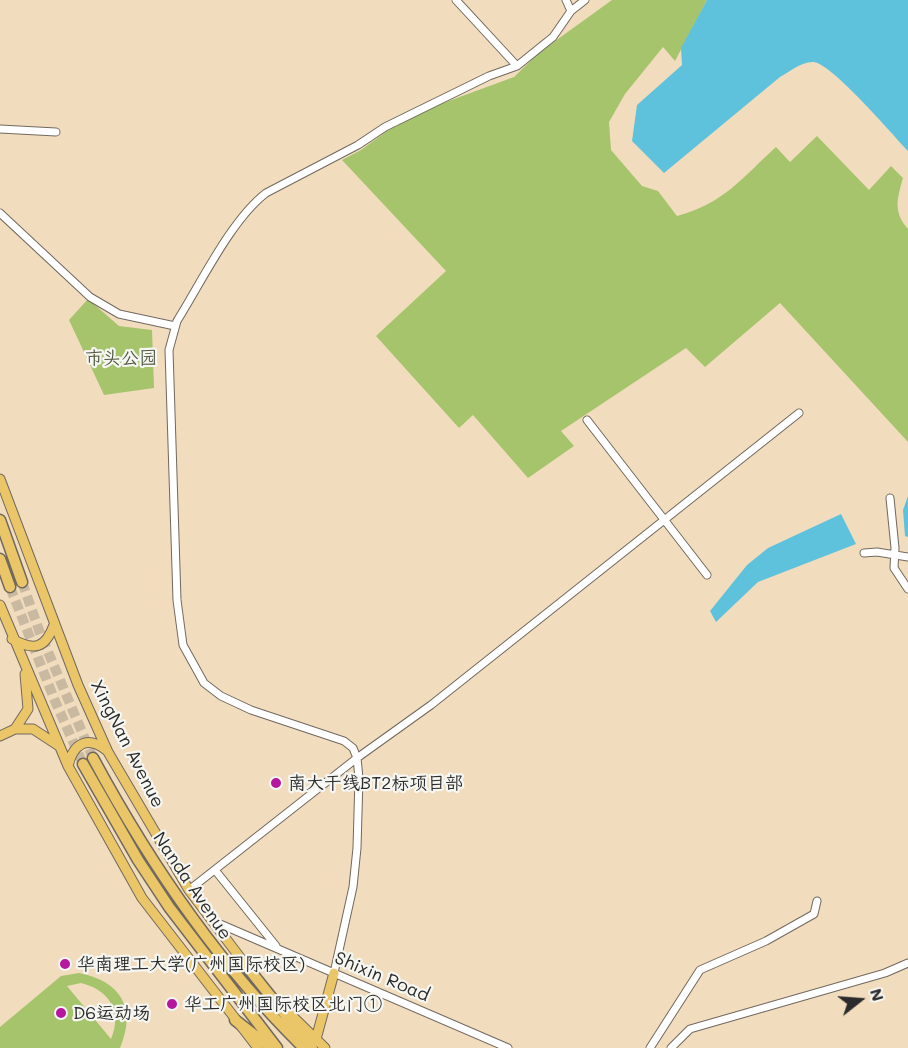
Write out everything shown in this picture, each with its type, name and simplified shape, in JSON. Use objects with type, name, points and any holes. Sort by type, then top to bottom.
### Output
[{"type":"highway","points":[[0,520],[22,582]]},
{"type":"highway","points":[[0,559],[10,587]]},
{"type":"highway","name":"Nanda Avenue","points":[[93,758],[127,817],[236,978],[304,1048]]},
{"type":"highway","name":"Nanda Avenue","points":[[83,764],[169,907],[277,1048]]},
{"type":"highway","points":[[244,963],[314,1043]]},
{"type":"highway","points":[[235,1020],[271,1048]]},
{"type":"main road","name":"XingNan Avenue","points":[[0,478],[54,625],[108,752],[189,890],[244,963]]},
{"type":"main road","points":[[0,605],[12,639],[68,766],[142,898],[258,1048]]},
{"type":"main road","points":[[12,639],[26,646],[37,647],[49,638],[54,625]]},
{"type":"main road","points":[[15,729],[28,709],[24,665]]},
{"type":"main road","points":[[0,736],[15,729],[33,729],[59,746]]},
{"type":"main road","points":[[68,766],[71,753],[78,745],[88,741],[97,743],[108,752]]},
{"type":"main road","points":[[325,1048],[314,1043],[334,973]]},
{"type":"street","points":[[456,0],[517,66]]},
{"type":"street","points":[[566,0],[571,11]]},
{"type":"street","points":[[334,973],[353,887],[359,778],[357,758],[353,748],[344,741],[251,710],[220,696],[204,683],[183,645],[177,600],[169,350],[175,326],[237,225],[255,202],[266,193],[358,145],[385,127],[489,76],[517,66],[553,37],[571,11],[585,0]]},
{"type":"street","points":[[0,129],[56,132]]},
{"type":"street","points":[[0,213],[90,297],[119,314],[175,326]]},
{"type":"street","points":[[189,890],[357,758],[431,705],[800,413]]},
{"type":"street","points":[[586,420],[707,575]]},
{"type":"street","points":[[890,498],[894,568],[908,590]]},
{"type":"street","points":[[864,553],[908,557]]},
{"type":"street","points":[[215,870],[277,948]]},
{"type":"street","points":[[650,1048],[700,970],[766,940],[814,914],[817,901]]},
{"type":"street","name":"Shixin Road","points":[[211,920],[508,1048]]},
{"type":"street","points":[[671,1048],[690,1029],[885,973],[908,963]]},
{"type":"green space","points":[[612,0],[707,0],[675,61],[663,47],[625,94],[609,122],[611,150],[642,186],[658,191],[677,216],[707,205],[720,197],[776,147],[790,162],[817,136],[869,190],[891,166],[903,178],[899,192],[898,211],[908,229],[908,442],[780,303],[705,367],[686,348],[561,431],[574,446],[528,478],[473,415],[459,428],[376,336],[446,271],[342,160],[361,150],[387,131],[435,106],[514,77],[540,52]]},
{"type":"green space","name":"市头公园","points":[[88,299],[119,326],[152,330],[154,388],[104,395],[69,320]]},
{"type":"green space","name":"D6运动场","points":[[79,973],[94,977],[106,982],[122,998],[127,1021],[120,1048],[0,1048],[0,1027],[61,976]],"holes":[[[81,983],[91,986],[106,996],[111,1003],[115,1019],[111,1039],[67,986]]]},
{"type":"water","points":[[707,0],[908,0],[908,151],[862,101],[834,75],[823,66],[809,62],[780,77],[664,173],[632,141],[637,105],[682,65],[681,48]]},
{"type":"water","points":[[908,496],[908,537],[905,536],[903,510]]},
{"type":"water","points":[[841,514],[856,544],[758,582],[716,622],[710,611],[747,565],[768,548]]},
{"type":"tunnel","points":[[22,582],[40,633],[93,758]]},
{"type":"tunnel","points":[[10,587],[55,701],[83,764]]},
{"type":"place","name":"南大干线BT2标项目部","points":[[276,783]]},
{"type":"place","name":"华南理工大学(广州国际校区)","points":[[65,964]]},
{"type":"place","name":"华工广州国际校区北门①","points":[[172,1004]]},
{"type":"place","name":"D6运动场","points":[[61,1013]]}]
